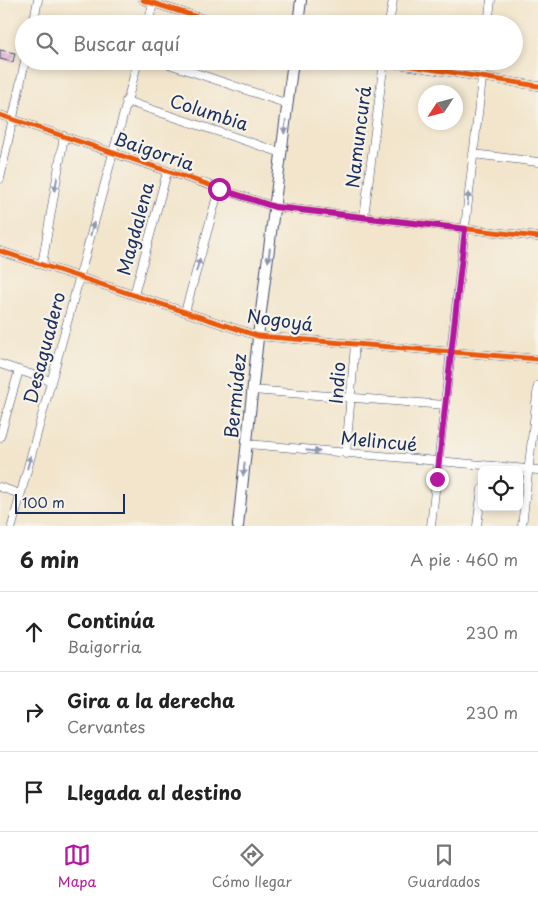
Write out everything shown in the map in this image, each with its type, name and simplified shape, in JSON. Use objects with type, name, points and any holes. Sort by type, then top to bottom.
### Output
[{"type":"street","points":[[35,15],[38,0]]},
{"type":"street","points":[[144,0],[193,15]]},
{"type":"street","points":[[299,15],[301,0]]},
{"type":"street","points":[[390,15],[393,0]]},
{"type":"street","points":[[489,15],[490,0]]},
{"type":"street","points":[[150,15],[154,2]]},
{"type":"street","points":[[0,179],[23,70]]},
{"type":"street","name":"Desaguadero","points":[[12,526],[135,70]]},
{"type":"street","points":[[187,70],[288,104]]},
{"type":"street","name":"Bermúdez","points":[[238,526],[258,336],[292,70]]},
{"type":"street","name":"Namuncurá","points":[[364,217],[382,70]]},
{"type":"street","points":[[442,70],[538,86]]},
{"type":"street","points":[[431,526],[483,70]]},
{"type":"street","name":"Columbia","points":[[126,102],[282,153]]},
{"type":"street","name":"Baigorria","points":[[0,116],[275,207],[538,237]]},
{"type":"street","points":[[42,264],[64,136]]},
{"type":"street","points":[[473,154],[538,162]]},
{"type":"street","name":"Magdalena","points":[[134,295],[167,172]]},
{"type":"street","points":[[185,312],[219,189]]},
{"type":"street","name":"Nogoyá","points":[[0,251],[258,336],[538,359]]},
{"type":"street","name":"Indio","points":[[346,454],[356,344]]},
{"type":"street","points":[[0,364],[52,381]]},
{"type":"street","points":[[0,437],[19,370]]},
{"type":"street","points":[[522,526],[538,386]]},
{"type":"street","points":[[252,390],[445,406]]},
{"type":"street","name":"Melincué","points":[[247,444],[478,467]]},
{"type":"street","name":"Melincué","points":[[523,469],[538,470]]},
{"type":"street","points":[[0,487],[20,494]]},
{"type":"street","points":[[477,526],[479,511]]},
{"type":"building","points":[[0,50],[15,53],[13,62],[0,59]]},
{"type":"cycle path","points":[[143,0],[191,15]]},
{"type":"cycle path","points":[[436,70],[538,86]]},
{"type":"cycle path","points":[[0,115],[275,207],[538,237]]},
{"type":"cycle path","points":[[0,251],[258,336],[538,359]]},
{"type":"route","points":[[219,189],[275,207],[465,229],[437,479]]}]
